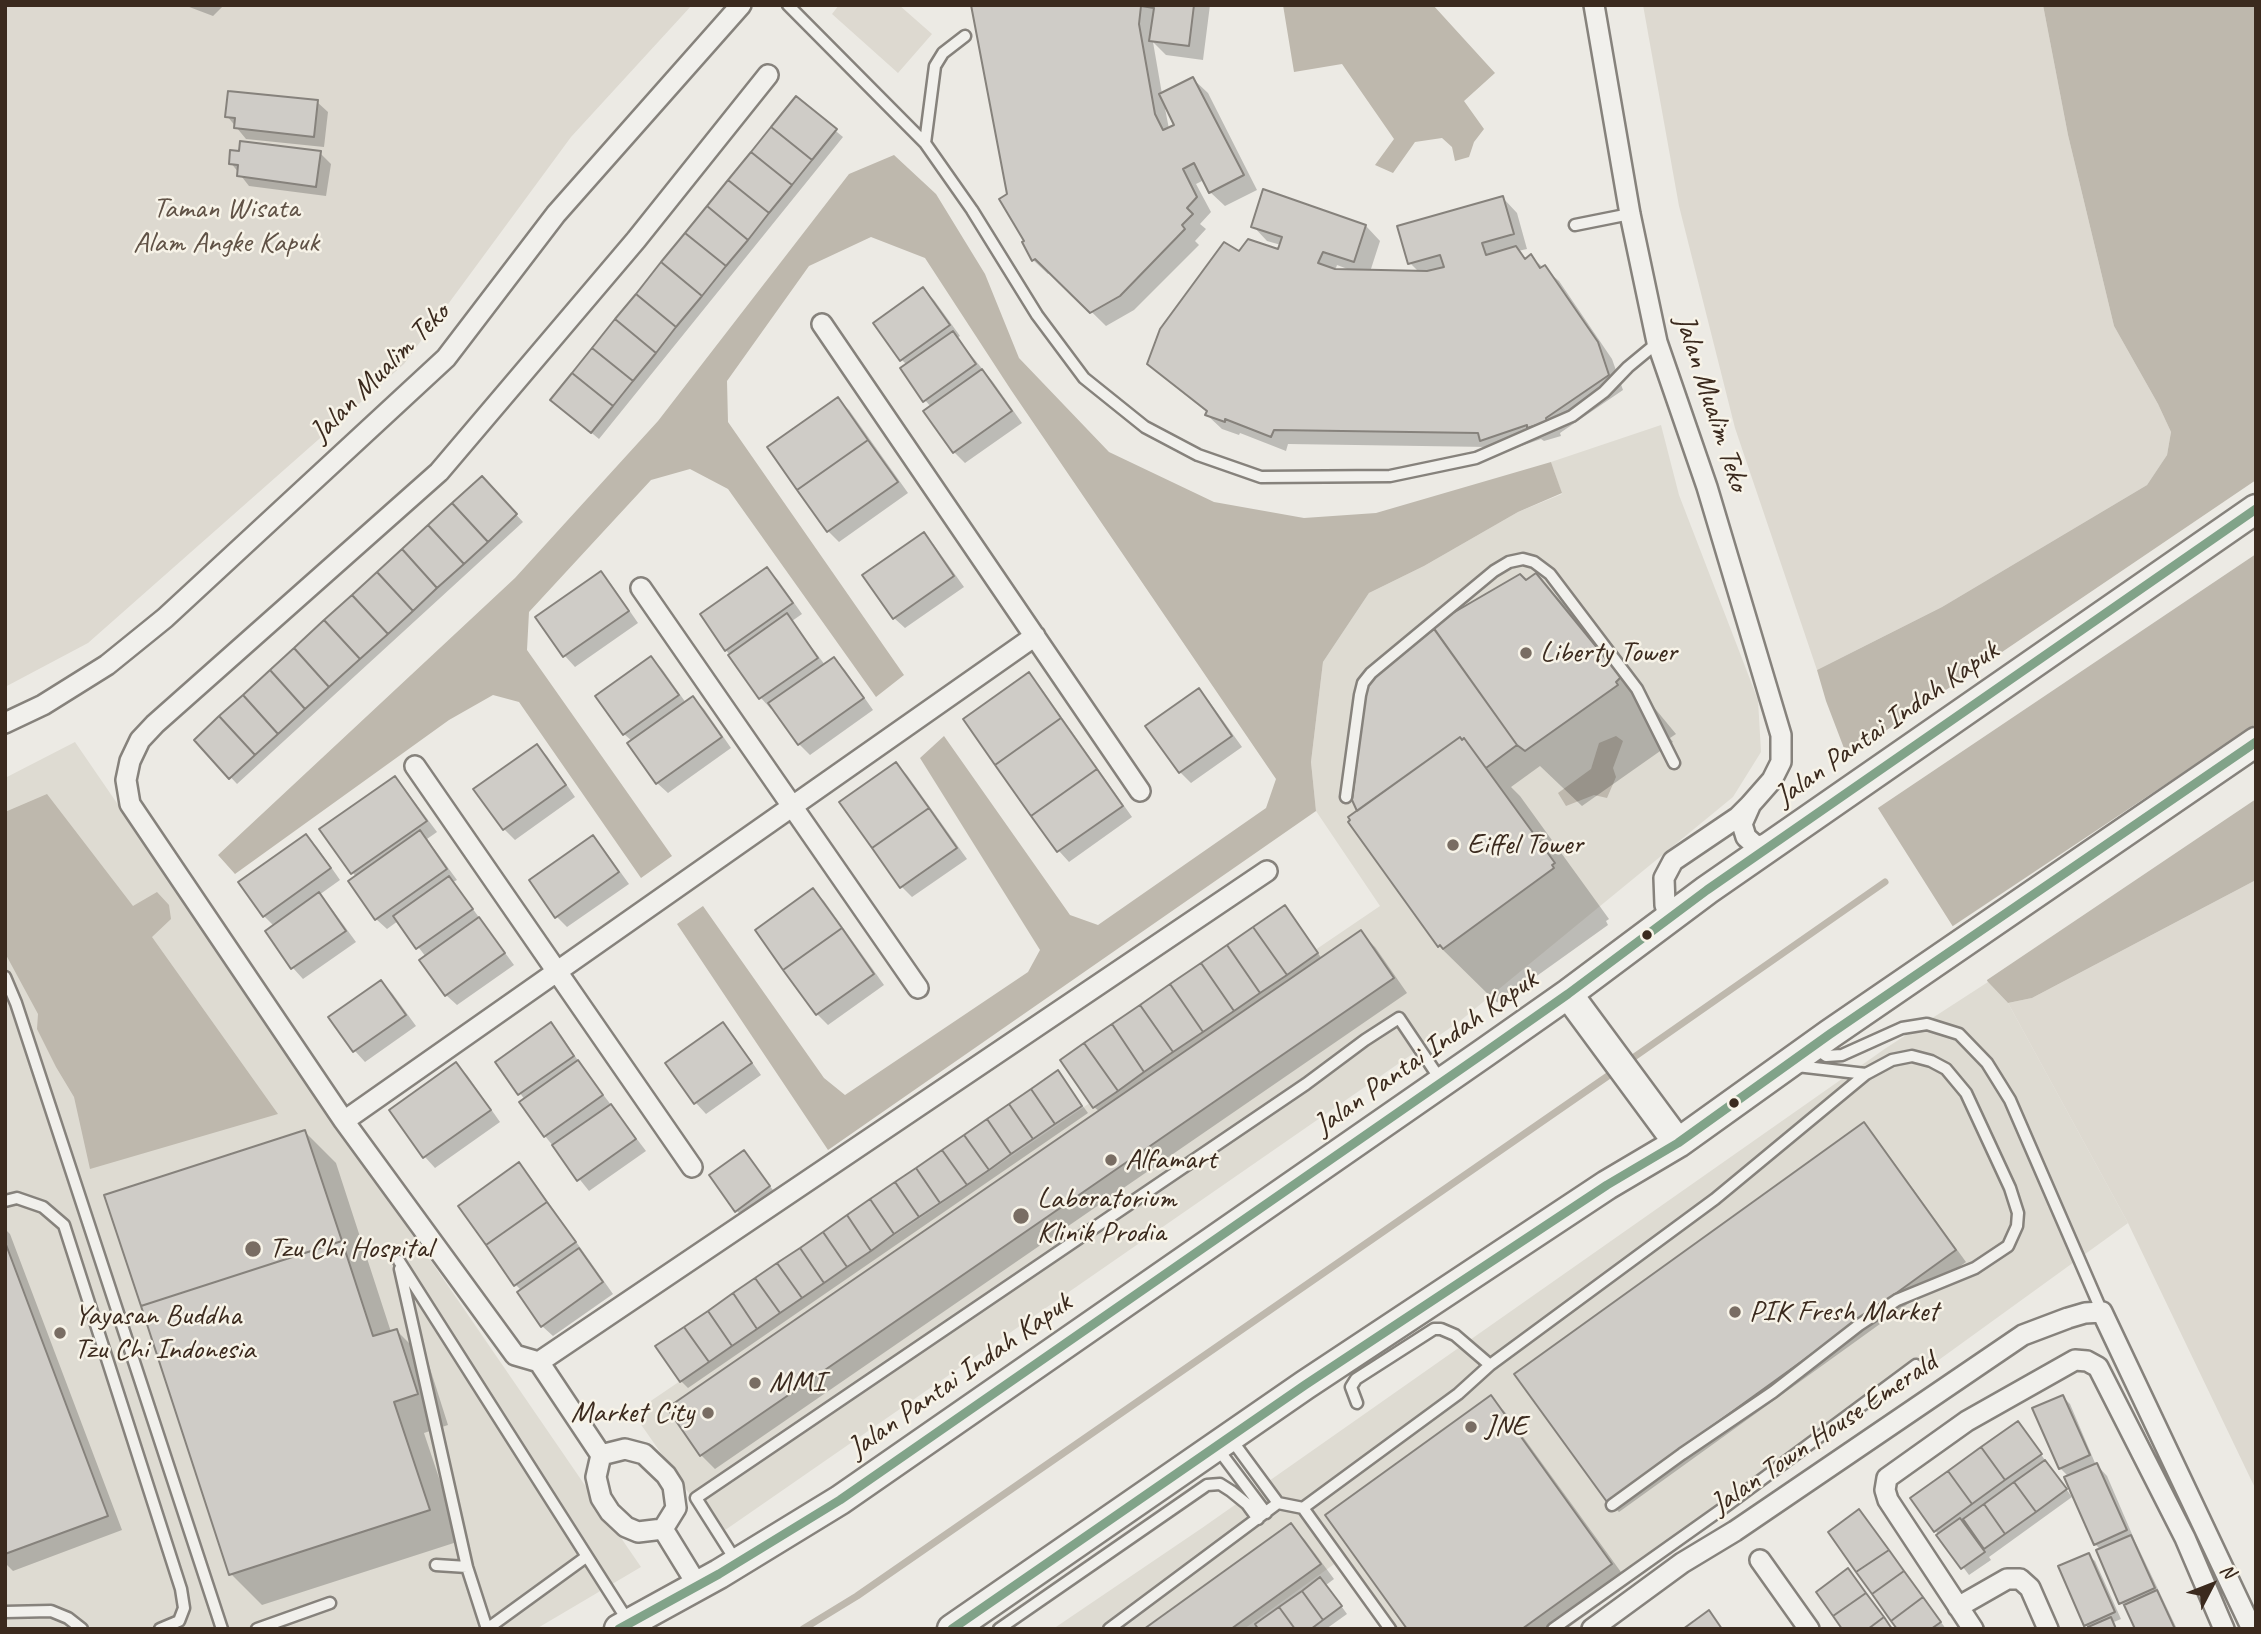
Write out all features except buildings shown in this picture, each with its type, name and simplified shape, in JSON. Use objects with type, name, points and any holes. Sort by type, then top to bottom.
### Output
[{"type":"main road","name":"Jalan Pantai Indah Kapuk","points":[[624,1625],[698,1586],[840,1500],[1568,994],[1775,843],[2256,509]]},
{"type":"main road","points":[[952,1629],[1305,1385],[1607,1185],[1678,1143],[1821,1040],[2256,743]]},
{"type":"main road","points":[[1568,994],[1678,1143]]},
{"type":"street","name":"Jalan Mualim Teko","points":[[5,723],[43,705],[107,665],[165,618],[446,358],[556,214],[741,5]]},
{"type":"street","name":"Jalan Mualim Teko","points":[[1594,5],[1630,214],[1657,342],[1711,499],[1781,735],[1781,762],[1772,780],[1751,805],[1738,817],[1673,861],[1664,878],[1665,905],[1670,918]]},
{"type":"street","points":[[663,1529],[638,1532],[626,1527],[610,1513],[601,1498],[596,1477],[601,1455],[539,1362],[515,1355],[344,1121],[130,804],[126,780],[130,761],[140,740],[155,724],[439,472],[636,240],[768,75]]},
{"type":"street","points":[[822,324],[1140,791]]},
{"type":"street","points":[[640,588],[918,988]]},
{"type":"street","points":[[344,1121],[1035,636]]},
{"type":"street","points":[[415,766],[691,1167]]},
{"type":"street","points":[[1751,805],[1742,824],[1746,837],[1756,846],[1775,843]]},
{"type":"street","points":[[539,1362],[1267,871]]},
{"type":"street","points":[[2102,1312],[2252,1629]]},
{"type":"street","name":"Jalan Town House Emerald","points":[[1592,1629],[1682,1563],[1735,1531],[2023,1335],[2085,1313],[2102,1312]]},
{"type":"street","points":[[1973,1629],[1888,1500],[1885,1490],[1887,1478],[1967,1421],[2075,1360],[2087,1360],[2098,1367],[2185,1538],[2224,1629]]},
{"type":"street","points":[[601,1455],[625,1449],[644,1454],[666,1475],[673,1486],[676,1508],[663,1529]]},
{"type":"street","points":[[663,1529],[698,1586]]},
{"type":"street","points":[[1759,1560],[1809,1629]]},
{"type":"street","points":[[1958,1607],[2007,1579],[2020,1579],[2031,1588],[2048,1629]]},
{"type":"lane","points":[[795,8],[925,143],[972,210],[1037,315],[1084,378],[1145,427],[1198,455],[1261,477],[1390,476],[1476,458],[1572,416],[1604,392],[1657,342]]},
{"type":"lane","points":[[925,143],[935,66],[943,53],[965,36]]},
{"type":"lane","points":[[1575,225],[1630,214]]},
{"type":"lane","points":[[1346,797],[1363,682],[1493,571],[1509,562],[1523,559],[1534,562],[1549,574],[1637,689],[1674,763]]},
{"type":"lane","points":[[5,977],[16,1003],[222,1629]]},
{"type":"lane","points":[[737,1563],[696,1499],[1306,1084],[1365,1040],[1399,1018],[1442,1082]]},
{"type":"lane","points":[[1821,1040],[1826,1056],[1842,1055],[1902,1028],[1927,1024],[1959,1034],[1987,1063],[2010,1100],[2102,1312]]},
{"type":"lane","points":[[1303,1508],[1458,1394],[1490,1365],[1715,1199],[1866,1074],[1892,1060],[1912,1056],[1931,1061],[1946,1069],[1966,1093],[2010,1188],[2018,1213],[2013,1238],[1999,1254],[1975,1268],[1897,1300],[1859,1325],[1773,1392],[1612,1505]]},
{"type":"lane","points":[[1787,1065],[1866,1074]]},
{"type":"lane","points":[[5,1201],[17,1198],[43,1207],[64,1225],[181,1588],[184,1608],[179,1620],[166,1628]]},
{"type":"lane","points":[[586,1557],[487,1629],[467,1567],[399,1261],[586,1557],[624,1625]]},
{"type":"lane","points":[[1357,1403],[1351,1387],[1356,1379],[1434,1329],[1455,1335],[1490,1365]]},
{"type":"lane","points":[[1553,1629],[1722,1509],[1916,1365]]},
{"type":"lane","points":[[1223,1443],[1278,1503],[1303,1508],[1390,1629]]},
{"type":"lane","points":[[1223,1443],[1262,1516]]},
{"type":"lane","points":[[999,1629],[1208,1485],[1220,1484],[1231,1490],[1262,1516]]},
{"type":"lane","points":[[1110,1629],[1278,1503]]},
{"type":"lane","points":[[436,1565],[467,1567]]},
{"type":"lane","points":[[257,1629],[330,1604]]},
{"type":"lane","points":[[5,1612],[51,1611],[68,1618],[82,1629]]},
{"type":"shaded area","points":[[1283,5],[1433,5],[1495,73],[1464,101],[1484,129],[1474,142],[1469,157],[1455,161],[1452,147],[1442,138],[1415,142],[1393,173],[1375,165],[1394,139],[1342,64],[1294,72]]},
{"type":"shaded area","points":[[2043,5],[2256,5],[2256,880],[2032,998],[2008,1003],[1988,982],[1850,764],[1817,670],[1942,607],[2147,485],[2167,455],[2171,432],[2114,326],[2068,135]]},
{"type":"shaded area","points":[[894,155],[936,194],[985,274],[1019,358],[1109,452],[1214,502],[1304,518],[1376,513],[1551,462],[1562,493],[1518,512],[1424,566],[1369,593],[1323,662],[1311,762],[1316,811],[828,1150],[677,924],[703,906],[824,1078],[845,1095],[1028,972],[1040,950],[920,758],[944,736],[1070,915],[1098,925],[1266,808],[1276,779],[1011,390],[925,258],[871,237],[809,266],[727,381],[728,422],[904,675],[876,697],[728,489],[690,469],[651,480],[529,612],[527,650],[672,856],[641,878],[519,702],[493,695],[449,720],[235,874],[218,855],[515,578],[658,421],[849,174]]},
{"type":"shaded area","points":[[1661,425],[1679,495],[1758,700],[1761,752],[1733,797],[1460,1021],[718,1535],[633,1413],[1380,906],[1316,811],[1311,762],[1323,662],[1369,593],[1424,566],[1518,512],[1562,494],[1551,462]]},
{"type":"shaded area","points":[[1616,736],[1623,741],[1613,768],[1616,777],[1607,798],[1594,795],[1566,806],[1558,793],[1591,769],[1599,743]]},
{"type":"shaded area","name":"Tzu Chi Hospital","points":[[75,742],[641,1567],[536,1629],[5,1629],[5,778]]},
{"type":"shaded area","points":[[47,794],[133,906],[157,892],[169,905],[171,919],[152,937],[278,1114],[90,1169],[74,1097],[37,1029],[38,1014],[5,953],[5,812]]},
{"type":"shaded area","points":[[1988,982],[2008,1003],[2128,1223],[1567,1629],[1395,1629],[1344,1557],[1244,1629],[1053,1629],[1202,1528],[1886,1048]]},
{"type":"green space","name":"Taman Wisata Alam Angke Kapuk","points":[[5,5],[692,5],[571,137],[404,364],[88,643],[5,687]]},
{"type":"green space","points":[[839,5],[899,5],[932,34],[898,73],[832,14]]},
{"type":"green space","points":[[1643,5],[2043,5],[2068,135],[2114,326],[2171,432],[2167,455],[2147,485],[1942,607],[1817,670],[1735,428],[1679,206]]},
{"type":"green space","points":[[2256,880],[2256,1490],[2128,1223],[2008,1003],[2032,998]]},
{"type":"pier","points":[[2256,480],[2256,554],[1875,810],[1844,759]]},
{"type":"pier","points":[[2256,724],[2256,799],[1984,982],[1950,928]]},
{"type":"waterway","points":[[1627,1062],[1885,882]]},
{"type":"waterway","points":[[803,1629],[857,1596],[1618,1069]]},
{"type":"transit line","points":[[619,1629],[719,1574],[840,1500],[1484,1053],[1707,890],[2256,509]]},
{"type":"transit line","points":[[952,1629],[1305,1385],[1607,1185],[1678,1143],[1830,1034],[2256,742]]},
{"type":"place","name":"Liberty Tower","points":[[1526,653]]},
{"type":"place","name":"Eiffel Tower","points":[[1453,845]]},
{"type":"place","name":"Alfamart","points":[[1111,1160]]},
{"type":"place","name":"Laboratorium Klinik Prodia","points":[[1021,1216]]},
{"type":"place","name":"Tzu Chi Hospital","points":[[253,1249]]},
{"type":"place","name":"PIK Fresh Market","points":[[1735,1312]]},
{"type":"place","name":"Yayasan Buddha Tzu Chi Indonesia","points":[[60,1333]]},
{"type":"place","name":"MMI","points":[[755,1383]]},
{"type":"place","name":"Market City","points":[[708,1413]]},
{"type":"place","name":"JNE","points":[[1471,1427]]}]
